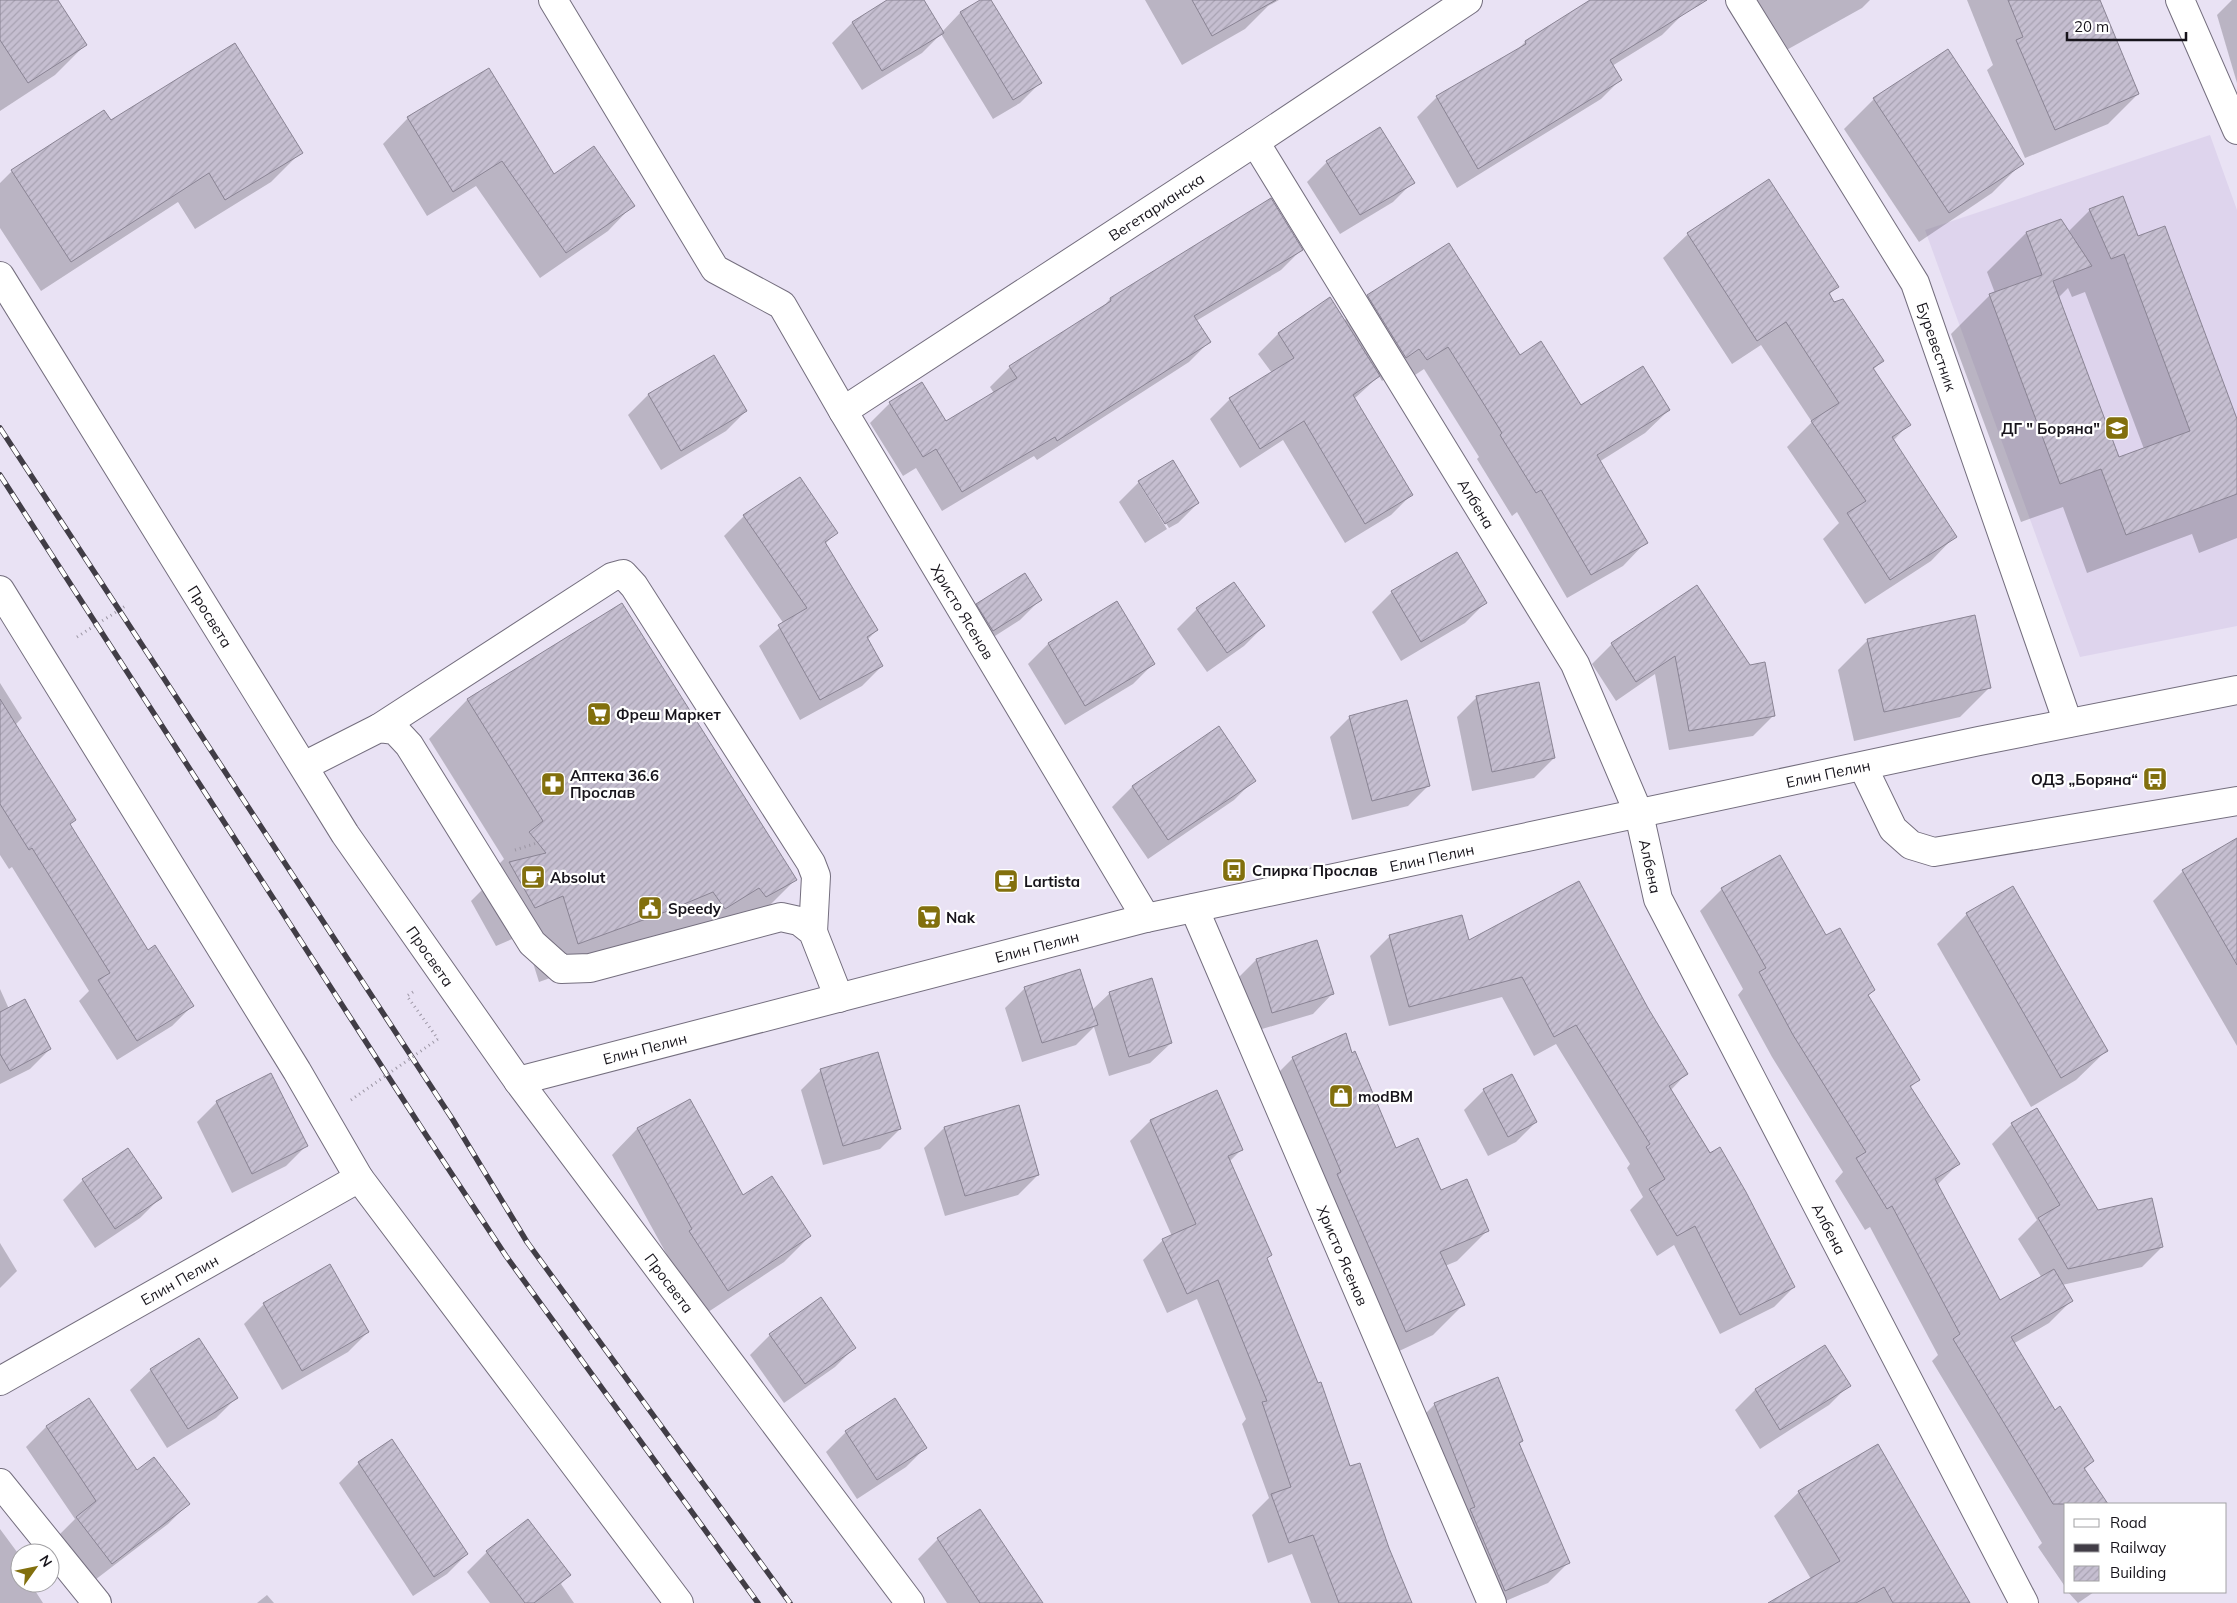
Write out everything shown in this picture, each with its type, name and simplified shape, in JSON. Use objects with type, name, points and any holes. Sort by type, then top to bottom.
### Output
[{"type":"street","name":"Христо Ясенов","points":[[553,0],[716,269],[782,305],[843,412],[1146,918]]},
{"type":"street","name":"Вегетарианска","points":[[843,412],[1468,0]]},
{"type":"street","name":"Буревестник","points":[[1740,0],[1915,283],[2068,723]]},
{"type":"street","points":[[2180,0],[2237,130]]},
{"type":"street","name":"Албена","points":[[1255,142],[1575,664],[1639,814],[1658,899],[2024,1603]]},
{"type":"street","name":"Просвета","points":[[0,276],[346,834],[518,1081],[910,1603]]},
{"type":"street","points":[[304,766],[379,728],[612,577],[624,574],[634,586],[811,863],[816,876],[813,932],[839,998]]},
{"type":"street","points":[[0,590],[291,1062],[358,1178],[679,1603]]},
{"type":"street","name":"Елин Пелин","points":[[518,1081],[1146,918],[2068,723],[2237,690]]},
{"type":"street","points":[[379,728],[395,730],[409,745],[532,943],[560,969],[590,968],[781,917],[799,921],[813,932]]},
{"type":"street","points":[[1863,767],[1893,828],[1911,845],[1934,852],[2237,801]]},
{"type":"street","name":"Христо Ясенов","points":[[1194,908],[1492,1603]]},
{"type":"street","name":"Елин Пелин","points":[[0,1381],[358,1178]]},
{"type":"street","points":[[0,1482],[97,1603]]},
{"type":"path","points":[[76,637],[127,605]]},
{"type":"path","points":[[351,1100],[438,1039]]},
{"type":"shaded area","name":"ДГ \" Боряна\"","points":[[2210,135],[2237,210],[2237,626],[2080,657],[1925,230]]},
{"type":"building","points":[[0,0],[58,0],[87,45],[28,83],[0,40]]},
{"type":"building","points":[[887,0],[924,0],[944,33],[882,71],[852,22]]},
{"type":"building","points":[[980,0],[991,0],[1042,83],[1013,100],[960,12]]},
{"type":"building","points":[[1192,0],[1276,0],[1212,36]]},
{"type":"building","points":[[1590,0],[1707,0],[1610,60],[1622,80],[1478,169],[1436,96],[1526,44],[1525,41]]},
{"type":"building","points":[[2008,0],[2100,0],[2139,94],[2055,130],[2016,40],[2023,37]]},
{"type":"building","points":[[235,43],[303,153],[225,200],[209,173],[71,262],[11,170],[104,110],[111,120]]},
{"type":"building","points":[[1948,49],[2024,164],[1949,213],[1873,98]]},
{"type":"building","points":[[489,68],[554,174],[594,146],[635,206],[566,253],[502,161],[453,192],[407,117]]},
{"type":"building","points":[[1380,127],[1415,183],[1360,215],[1326,161]]},
{"type":"building","points":[[1769,179],[1839,287],[1829,293],[1834,302],[1843,299],[1884,361],[1873,368],[1911,425],[1892,437],[1957,537],[1890,580],[1847,513],[1866,501],[1811,421],[1839,403],[1786,322],[1757,341],[1687,233]]},
{"type":"building","points":[[2123,196],[2138,236],[2165,226],[2237,419],[2237,494],[2126,535],[2101,469],[2060,484],[1989,294],[2042,275],[2026,232],[2061,219],[2092,266],[2053,281],[2119,457],[2190,431],[2124,254],[2111,259],[2089,209]]},
{"type":"building","points":[[1271,198],[1303,250],[1194,316],[1211,342],[1057,441],[1055,437],[962,492],[936,449],[923,457],[889,402],[922,382],[946,421],[1017,378],[1009,366],[1111,301],[1110,298]]},
{"type":"building","points":[[1449,243],[1520,355],[1541,341],[1581,405],[1643,366],[1670,410],[1597,455],[1648,543],[1591,575],[1541,490],[1536,493],[1500,435],[1502,433],[1448,347],[1427,360],[1419,349],[1406,358],[1367,295]]},
{"type":"building","points":[[1330,297],[1380,376],[1353,395],[1413,495],[1365,524],[1304,421],[1260,449],[1229,398],[1294,358],[1278,333]]},
{"type":"building","points":[[714,355],[747,411],[681,451],[648,394]]},
{"type":"building","points":[[1173,460],[1199,503],[1165,524],[1138,481]]},
{"type":"building","points":[[800,477],[838,533],[825,542],[878,630],[867,637],[883,666],[820,700],[778,625],[807,608],[743,515]]},
{"type":"building","points":[[1457,552],[1487,603],[1421,642],[1391,591]]},
{"type":"building","points":[[1025,573],[1042,600],[993,631],[976,604]]},
{"type":"building","points":[[1234,582],[1265,626],[1227,653],[1196,608]]},
{"type":"building","points":[[1697,585],[1750,665],[1765,662],[1775,716],[1689,731],[1675,656],[1636,682],[1611,643]]},
{"type":"building","points":[[1117,601],[1155,664],[1085,706],[1048,643]]},
{"type":"building","points":[[622,603],[797,880],[766,897],[759,888],[725,909],[713,892],[578,944],[563,896],[535,908],[509,862],[546,853],[529,832],[543,821],[467,699]]},
{"type":"building","points":[[1975,615],[1991,688],[1884,712],[1867,639]]},
{"type":"building","points":[[1539,682],[1555,758],[1492,772],[1476,696]]},
{"type":"building","points":[[0,699],[76,820],[70,824],[148,950],[155,945],[194,1006],[137,1041],[98,980],[110,973],[32,848],[29,850],[0,804]]},
{"type":"building","points":[[1407,700],[1430,786],[1372,801],[1349,716]]},
{"type":"building","points":[[1219,726],[1256,781],[1168,840],[1132,786]]},
{"type":"building","points":[[2237,838],[2237,965],[2182,870]]},
{"type":"building","points":[[1780,855],[1826,935],[1840,928],[1875,990],[1868,995],[1920,1080],[1910,1086],[1960,1164],[1935,1179],[2000,1300],[2054,1269],[2073,1301],[2011,1337],[2055,1410],[2060,1406],[2094,1461],[2084,1468],[2107,1503],[2053,1504],[1953,1339],[1960,1334],[1892,1206],[1887,1209],[1856,1158],[1866,1152],[1793,1035],[1759,972],[1766,968],[1721,888]]},
{"type":"building","points":[[1579,881],[1648,1008],[1688,1074],[1669,1086],[1710,1153],[1720,1147],[1746,1192],[1795,1287],[1740,1315],[1695,1226],[1677,1236],[1649,1189],[1665,1179],[1646,1147],[1650,1144],[1576,1025],[1554,1037],[1522,977],[1409,1007],[1389,935],[1462,915],[1469,940]]},
{"type":"building","points":[[2013,886],[2108,1051],[2061,1078],[1966,913]]},
{"type":"building","points":[[1317,940],[1334,994],[1272,1013],[1256,959]]},
{"type":"building","points":[[1080,969],[1098,1025],[1042,1043],[1024,987]]},
{"type":"building","points":[[1152,978],[1172,1043],[1129,1057],[1109,992]]},
{"type":"building","points":[[25,999],[51,1049],[10,1071],[0,1054],[0,1012]]},
{"type":"building","points":[[1346,1033],[1352,1053],[1355,1051],[1396,1148],[1418,1138],[1441,1190],[1467,1179],[1489,1231],[1440,1252],[1465,1305],[1406,1332],[1337,1174],[1341,1172],[1292,1057]]},
{"type":"building","points":[[878,1052],[901,1129],[843,1146],[820,1069]]},
{"type":"building","points":[[271,1073],[308,1146],[252,1174],[216,1101]]},
{"type":"building","points":[[1512,1074],[1537,1122],[1508,1137],[1483,1089]]},
{"type":"building","points":[[1217,1090],[1243,1150],[1228,1156],[1272,1255],[1267,1258],[1318,1383],[1321,1382],[1350,1466],[1360,1463],[1389,1548],[1412,1603],[1339,1603],[1313,1535],[1289,1543],[1271,1494],[1291,1487],[1262,1402],[1267,1401],[1218,1280],[1187,1294],[1162,1239],[1196,1224],[1150,1120]]},
{"type":"building","points":[[690,1099],[743,1195],[772,1176],[811,1236],[728,1291],[689,1231],[692,1229],[637,1128]]},
{"type":"building","points":[[1019,1105],[1039,1175],[965,1196],[944,1127]]},
{"type":"building","points":[[2037,1108],[2098,1210],[2152,1198],[2163,1247],[2068,1269],[2038,1218],[2060,1205],[2011,1123]]},
{"type":"building","points":[[128,1148],[162,1198],[115,1229],[82,1179]]},
{"type":"building","points":[[330,1264],[369,1332],[302,1371],[263,1303]]},
{"type":"building","points":[[821,1297],[856,1348],[805,1384],[769,1334]]},
{"type":"building","points":[[199,1338],[238,1398],[188,1429],[150,1369]]},
{"type":"building","points":[[1825,1345],[1851,1386],[1780,1430],[1755,1389]]},
{"type":"building","points":[[1498,1377],[1523,1441],[1519,1443],[1570,1563],[1505,1591],[1470,1509],[1475,1507],[1434,1403]]},
{"type":"building","points":[[89,1398],[137,1470],[154,1457],[190,1504],[112,1564],[76,1517],[96,1501],[46,1426]]},
{"type":"building","points":[[895,1398],[927,1448],[877,1480],[845,1431]]},
{"type":"building","points":[[392,1439],[468,1554],[434,1577],[358,1462]]},
{"type":"building","points":[[1878,1444],[1970,1603],[1893,1603],[1884,1587],[1856,1603],[1768,1603],[1840,1561],[1798,1491]]},
{"type":"building","points":[[980,1509],[1043,1603],[980,1603],[937,1538]]},
{"type":"building","points":[[528,1519],[571,1575],[534,1603],[525,1603],[486,1551]]},
{"type":"railway","points":[[0,428],[453,1120],[527,1242],[790,1603]]},
{"type":"railway","points":[[0,475],[506,1256],[758,1603]]},
{"type":"place","name":"ДГ \" Боряна\"","points":[[2117,428]]},
{"type":"place","name":"Фреш Маркет","points":[[599,714]]},
{"type":"place","name":"ОДЗ „Боряна“","points":[[2155,779]]},
{"type":"place","name":"Аптека 36.6 Прослав","points":[[553,784]]},
{"type":"place","name":"Спирка Прослав","points":[[1234,870]]},
{"type":"place","name":"Absolut","points":[[533,877]]},
{"type":"place","name":"Lartista","points":[[1006,881]]},
{"type":"place","name":"Speedy","points":[[650,908]]},
{"type":"place","name":"Nak","points":[[929,917]]},
{"type":"place","name":"modBM","points":[[1341,1096]]}]
